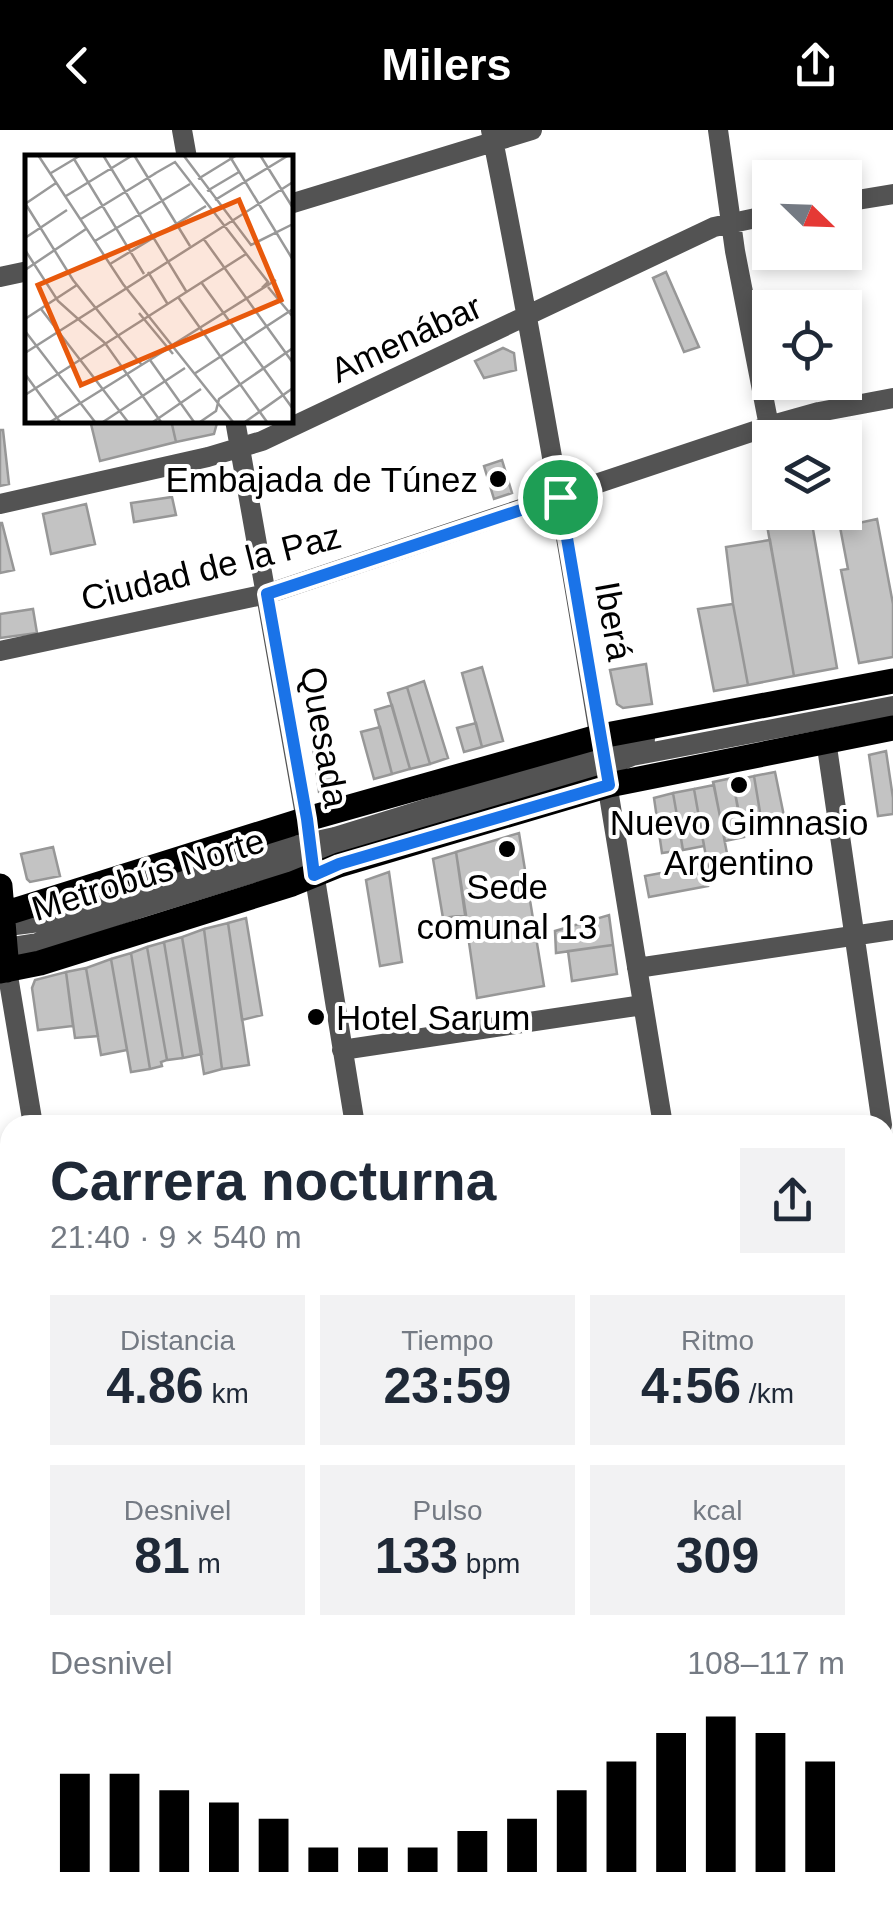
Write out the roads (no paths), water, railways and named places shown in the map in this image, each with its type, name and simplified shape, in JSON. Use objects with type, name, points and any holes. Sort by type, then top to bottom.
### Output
[{"type":"main road","points":[[3,940],[605,760],[893,681]]},
{"type":"main road","points":[[311,849],[339,864],[605,760],[826,740],[893,728]]},
{"type":"main road","points":[[3,940],[58,958],[292,884],[311,849]]},
{"type":"main road","points":[[0,886],[3,940]]},
{"type":"street","points":[[182,130],[186,155]]},
{"type":"street","points":[[292,203],[492,136],[532,130]]},
{"type":"street","points":[[718,130],[767,420]]},
{"type":"street","name":"Iberá","points":[[492,136],[560,497],[660,1115]]},
{"type":"street","points":[[862,199],[893,194]]},
{"type":"street","name":"Amenábar","points":[[0,504],[262,441],[714,227],[752,218]]},
{"type":"street","points":[[0,277],[25,272]]},
{"type":"street","name":"Ciudad de la Paz","points":[[790,420],[893,398]]},
{"type":"street","name":"Quesada","points":[[234,422],[311,849],[353,1115]]},
{"type":"street","name":"Ciudad de la Paz","points":[[0,650],[267,594],[752,431]]},
{"type":"street","points":[[605,760],[632,742],[893,693]]},
{"type":"street","points":[[605,760],[893,706]]},
{"type":"street","points":[[826,740],[881,1115]]},
{"type":"street","points":[[637,968],[893,930]]},
{"type":"street","points":[[3,940],[31,1115]]},
{"type":"street","points":[[342,1050],[643,1005]]},
{"type":"place","name":"Embajada de Túnez","points":[[498,479]]},
{"type":"place","name":"Nuevo Gimnasio Argentino","points":[[739,785]]},
{"type":"place","name":"Sede comunal 13","points":[[507,849]]},
{"type":"place","name":"Hotel Sarum","points":[[316,1017]]}]
